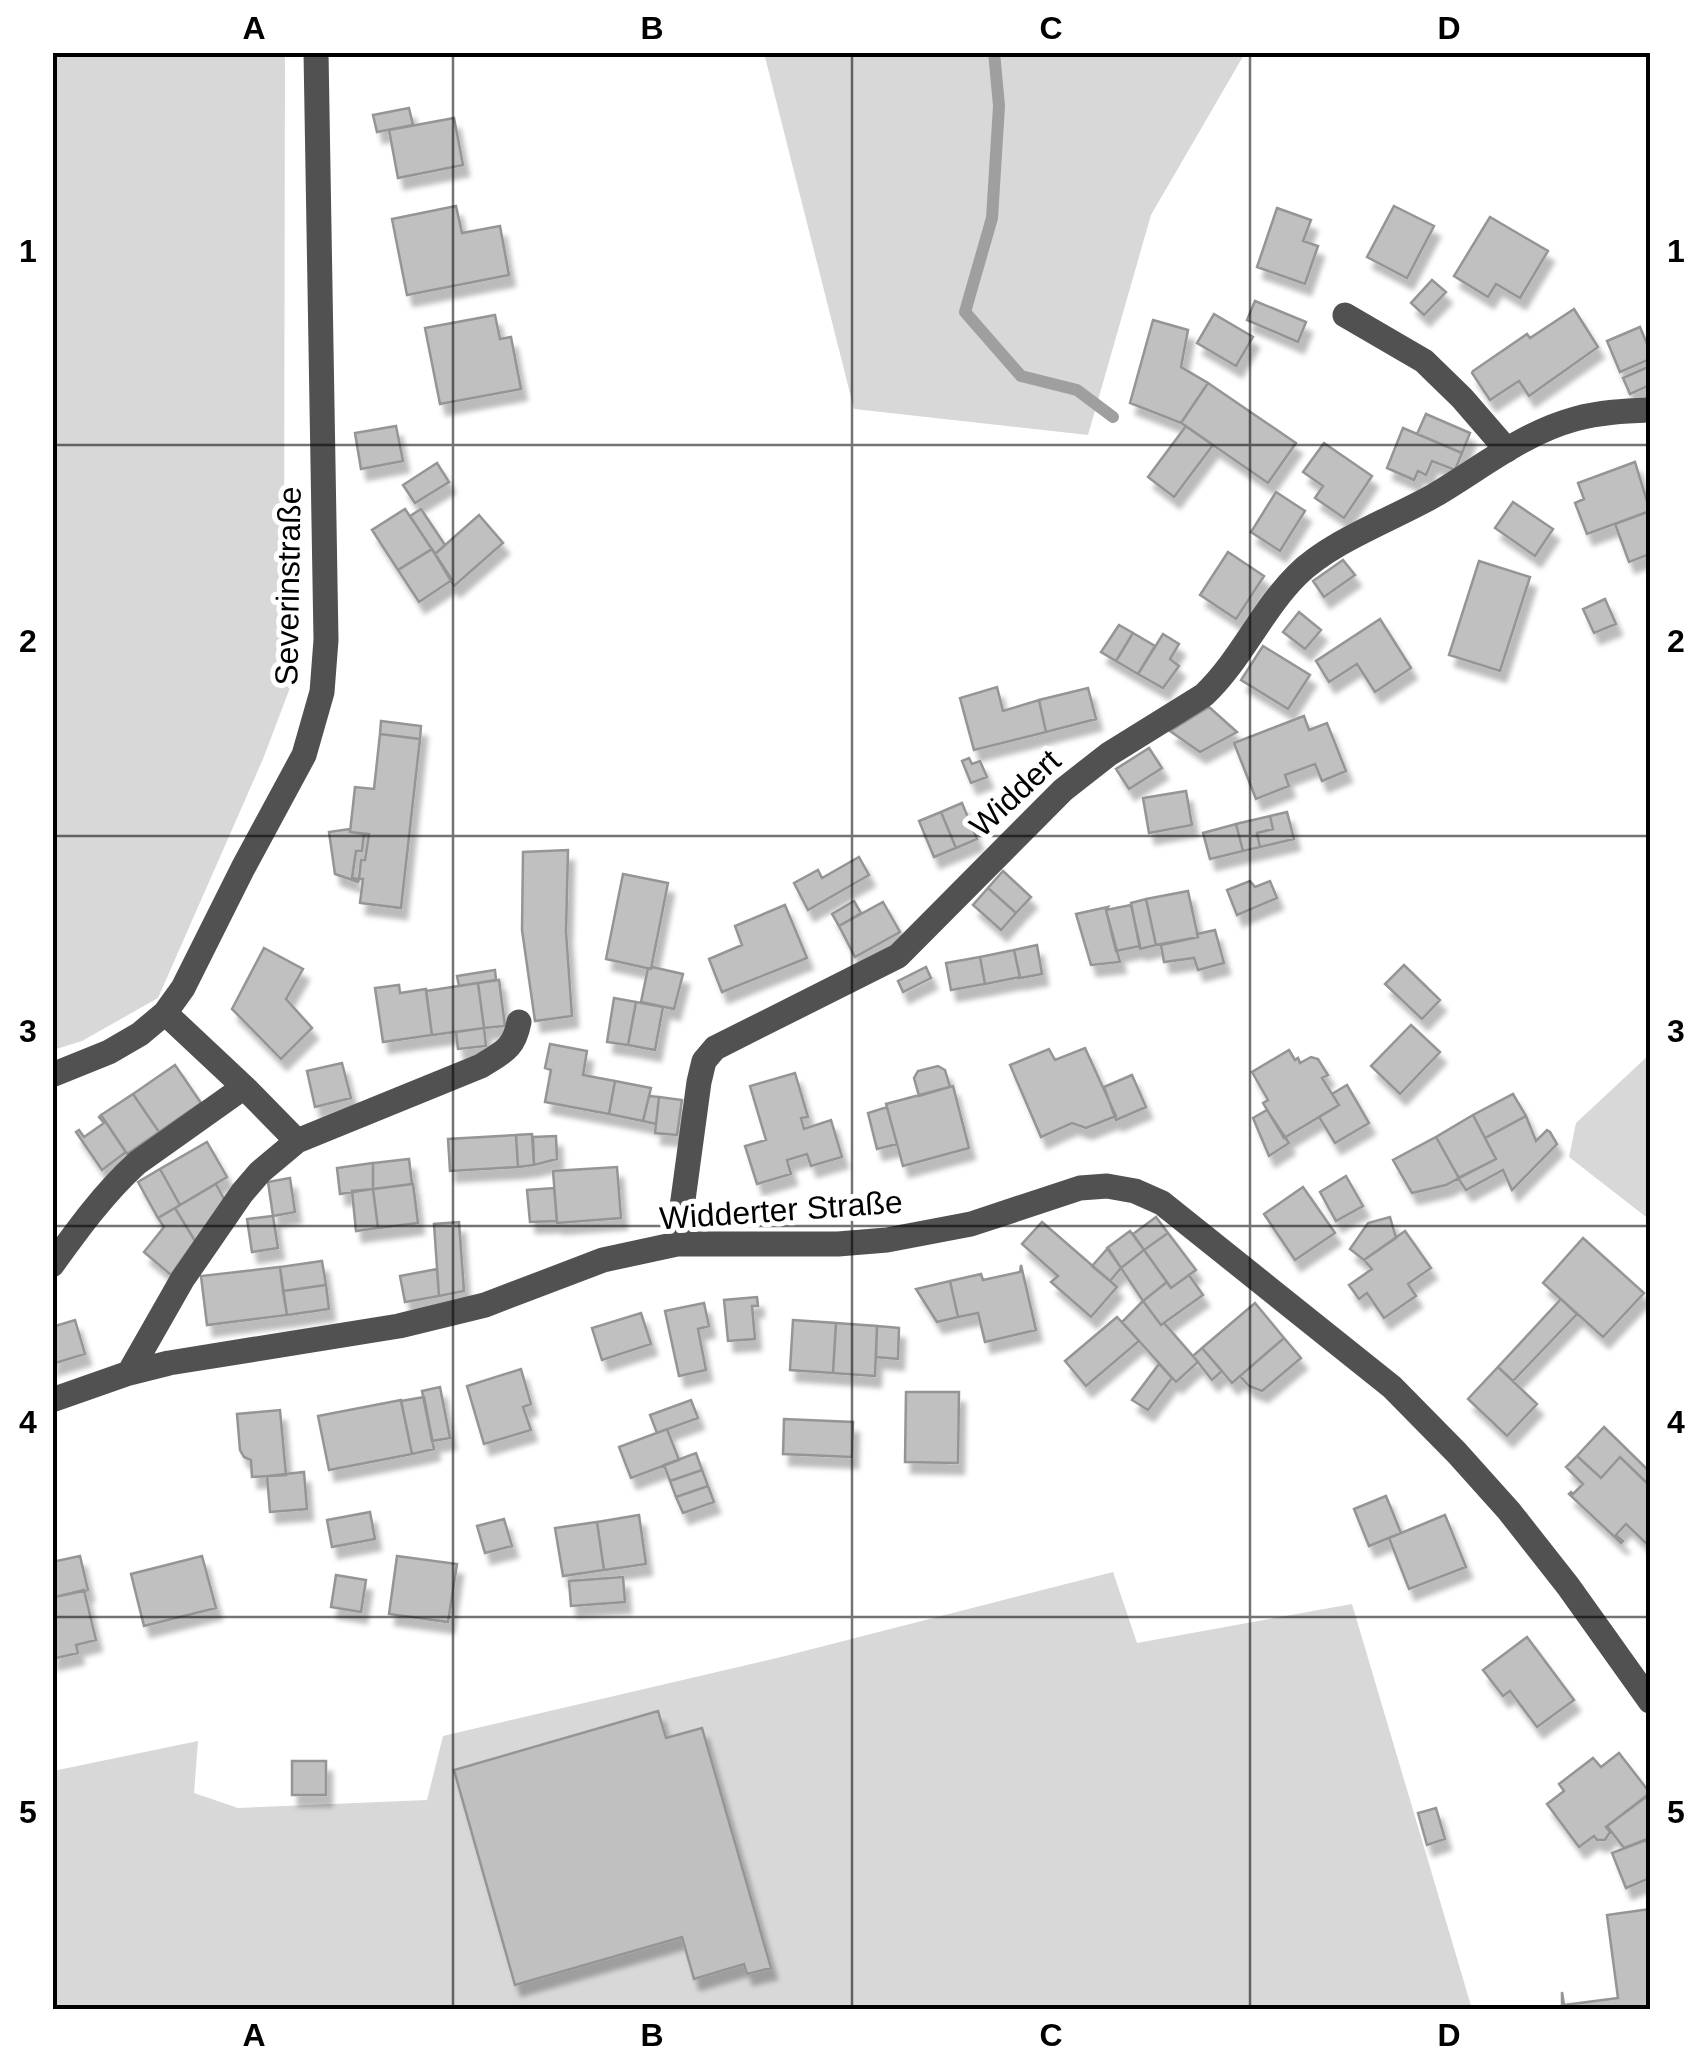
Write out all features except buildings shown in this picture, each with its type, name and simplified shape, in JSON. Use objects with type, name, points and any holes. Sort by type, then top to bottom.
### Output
[{"type":"street","name":"Severinstraße","points":[[52,1075],[109,1052],[165,1013],[196,964],[304,755],[322,692],[326,640],[316,52]]},
{"type":"street","points":[[1345,315],[1424,362],[1507,450]]},
{"type":"street","name":"Widdert","points":[[677,1244],[698,1082],[704,1062],[715,1048],[898,956],[1063,790],[1108,754],[1204,695],[1278,597],[1306,566],[1323,554],[1434,496],[1539,433],[1574,419],[1650,410]]},
{"type":"street","points":[[165,1013],[296,1140]]},
{"type":"street","points":[[128,1373],[182,1280],[260,1172],[296,1140],[481,1066],[516,1039],[519,1022]]},
{"type":"street","points":[[52,1265],[120,1178],[244,1087]]},
{"type":"street","name":"Widderter Straße","points":[[52,1400],[128,1373],[170,1363],[399,1326],[485,1305],[603,1260],[677,1244],[838,1244],[887,1240],[971,1224],[1080,1188],[1107,1186],[1135,1191],[1162,1203],[1392,1388],[1458,1453],[1568,1586],[1650,1701]]},
{"type":"shaded area","points":[[53,52],[285,53],[284,587],[291,594],[293,680],[263,759],[158,998],[82,1041],[53,1050]]},
{"type":"shaded area","points":[[764,53],[1245,53],[1151,215],[1088,435],[854,409]]},
{"type":"shaded area","points":[[1650,1054],[1650,1220],[1569,1157],[1576,1123]]},
{"type":"shaded area","points":[[1113,1572],[1137,1643],[1352,1604],[1472,2009],[53,2010],[53,1771],[198,1741],[194,1793],[238,1808],[427,1800],[443,1736],[785,1656]]},
{"type":"waterway","points":[[994,52],[999,106],[992,218],[965,312],[1021,376],[1077,390],[1113,417]]}]
